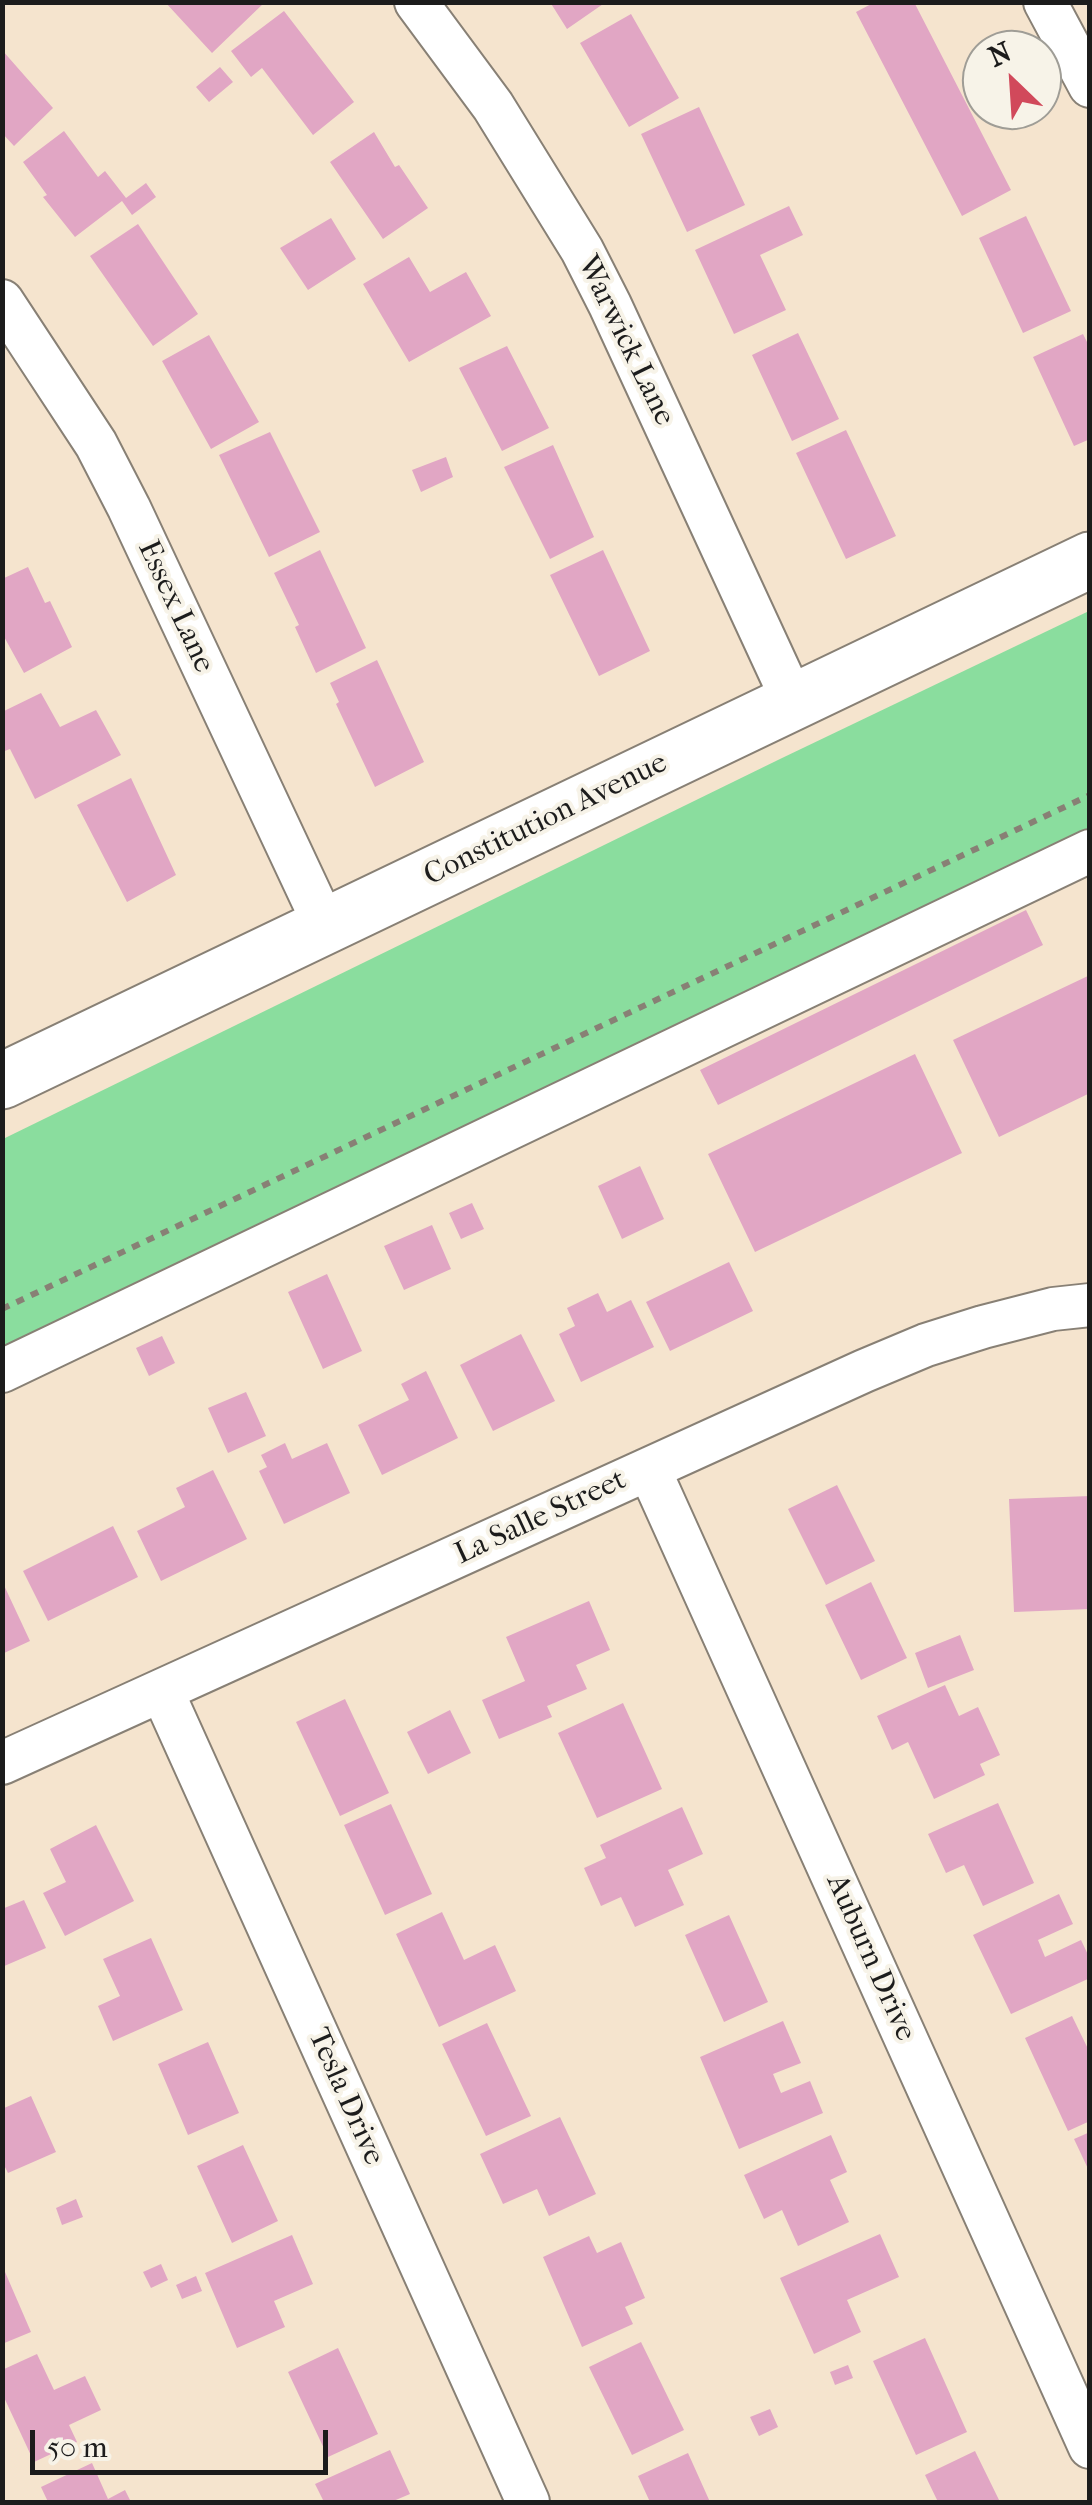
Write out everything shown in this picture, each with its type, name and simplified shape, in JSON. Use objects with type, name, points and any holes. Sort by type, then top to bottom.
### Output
[{"type":"main road","name":"Constitution Avenue","points":[[2,1081],[1090,560]]},
{"type":"street","name":"Warwick Lane","points":[[416,2],[492,106],[582,250],[794,701]]},
{"type":"street","points":[[1044,2],[1090,86]]},
{"type":"street","name":"Essex Lane","points":[[2,302],[96,444],[325,926]]},
{"type":"street","points":[[2,1371],[1090,851]]},
{"type":"street","name":"La Salle Street","points":[[2,1763],[926,1344],[1053,1309],[1090,1306]]},
{"type":"street","name":"Auburn Drive","points":[[649,1469],[1090,2447]]},
{"type":"street","name":"Tesla Drive","points":[[162,1691],[528,2502]]},
{"type":"path","points":[[2,1308],[1090,795]]},
{"type":"green space","points":[[1089,611],[1089,847],[3,1362],[3,1139]]},
{"type":"building","points":[[165,2],[265,2],[212,53]]},
{"type":"building","points":[[550,2],[606,2],[567,29]]},
{"type":"building","points":[[875,2],[914,2],[962,95],[962,130],[980,130],[1011,190],[962,216],[856,12]]},
{"type":"building","points":[[284,11],[354,102],[313,135],[262,68],[251,77],[231,51]]},
{"type":"building","points":[[631,14],[679,98],[629,127],[580,43]]},
{"type":"building","points":[[2,50],[53,108],[14,146],[2,133]]},
{"type":"building","points":[[220,67],[233,82],[209,102],[196,87]]},
{"type":"building","points":[[699,107],[745,205],[687,232],[641,134]]},
{"type":"building","points":[[64,131],[98,177],[105,171],[126,198],[146,183],[156,197],[132,215],[122,201],[75,237],[43,197],[47,195],[23,162]]},
{"type":"building","points":[[374,132],[395,167],[399,165],[428,208],[383,239],[330,162]]},
{"type":"building","points":[[789,206],[803,235],[760,255],[786,310],[734,334],[695,250]]},
{"type":"building","points":[[1026,216],[1071,311],[1023,333],[979,238]]},
{"type":"building","points":[[331,218],[356,259],[308,290],[280,248]]},
{"type":"building","points":[[138,224],[198,314],[153,346],[90,256]]},
{"type":"building","points":[[409,257],[430,292],[466,272],[491,316],[409,362],[363,284]]},
{"type":"building","points":[[798,333],[839,419],[792,441],[752,355]]},
{"type":"building","points":[[1083,334],[1090,348],[1090,439],[1074,446],[1033,357]]},
{"type":"building","points":[[209,335],[259,422],[211,449],[162,361]]},
{"type":"building","points":[[507,346],[549,428],[502,451],[459,368]]},
{"type":"building","points":[[846,430],[896,536],[846,559],[796,453]]},
{"type":"building","points":[[270,432],[320,532],[269,557],[219,455]]},
{"type":"building","points":[[553,445],[594,537],[550,559],[504,467]]},
{"type":"building","points":[[446,457],[453,477],[421,492],[412,470]]},
{"type":"building","points":[[320,550],[366,648],[316,673],[274,573]]},
{"type":"building","points":[[603,550],[650,651],[599,676],[550,575]]},
{"type":"building","points":[[28,567],[72,647],[24,673],[2,633],[2,579]]},
{"type":"building","points":[[377,660],[424,762],[375,787],[330,683]]},
{"type":"building","points":[[41,693],[60,727],[96,710],[121,755],[35,799],[10,749],[2,752],[2,712]]},
{"type":"building","points":[[131,778],[176,875],[127,902],[77,805]]},
{"type":"building","points":[[1026,910],[1043,945],[718,1105],[700,1070]]},
{"type":"building","points":[[1090,975],[1090,1093],[999,1137],[953,1040]]},
{"type":"building","points":[[915,1054],[962,1153],[755,1252],[708,1154]]},
{"type":"building","points":[[640,1166],[664,1219],[622,1239],[598,1186]]},
{"type":"building","points":[[472,1203],[484,1229],[461,1239],[449,1213]]},
{"type":"building","points":[[432,1225],[451,1269],[404,1290],[384,1246]]},
{"type":"building","points":[[729,1262],[753,1311],[670,1351],[646,1302]]},
{"type":"building","points":[[327,1274],[362,1351],[323,1369],[288,1292]]},
{"type":"building","points":[[598,1293],[607,1312],[631,1300],[654,1347],[581,1382],[559,1334],[575,1326],[567,1308]]},
{"type":"building","points":[[521,1334],[555,1401],[493,1431],[460,1365]]},
{"type":"building","points":[[162,1336],[175,1363],[149,1376],[136,1348]]},
{"type":"building","points":[[426,1371],[458,1438],[382,1475],[358,1425],[409,1400],[401,1384]]},
{"type":"building","points":[[246,1392],[266,1436],[228,1453],[208,1408]]},
{"type":"building","points":[[285,1443],[292,1459],[327,1443],[350,1493],[284,1524],[259,1471],[267,1467],[261,1455]]},
{"type":"building","points":[[213,1470],[247,1539],[161,1581],[137,1531],[185,1507],[176,1488]]},
{"type":"building","points":[[837,1485],[875,1561],[826,1585],[788,1509]]},
{"type":"building","points":[[1090,1496],[1090,1609],[1014,1612],[1009,1499]]},
{"type":"building","points":[[113,1526],[138,1577],[48,1621],[23,1571]]},
{"type":"building","points":[[2,1581],[30,1641],[2,1654]]},
{"type":"building","points":[[871,1582],[907,1658],[861,1680],[825,1605]]},
{"type":"building","points":[[589,1601],[610,1650],[576,1665],[587,1689],[547,1706],[552,1717],[499,1739],[482,1700],[525,1681],[506,1637]]},
{"type":"building","points":[[960,1635],[974,1670],[928,1688],[915,1653]]},
{"type":"building","points":[[945,1685],[959,1716],[978,1707],[1000,1755],[980,1764],[985,1775],[934,1799],[908,1742],[892,1750],[877,1716]]},
{"type":"building","points":[[345,1699],[389,1793],[340,1816],[296,1722]]},
{"type":"building","points":[[623,1703],[662,1789],[597,1818],[558,1733]]},
{"type":"building","points":[[450,1710],[471,1753],[428,1774],[407,1732]]},
{"type":"building","points":[[998,1803],[1034,1883],[983,1906],[964,1865],[946,1873],[928,1834]]},
{"type":"building","points":[[391,1804],[432,1894],[385,1915],[344,1825]]},
{"type":"building","points":[[682,1807],[703,1854],[668,1870],[684,1905],[635,1927],[621,1897],[601,1906],[584,1868],[606,1858],[600,1845]]},
{"type":"building","points":[[96,1825],[134,1901],[65,1936],[43,1893],[66,1882],[50,1849]]},
{"type":"building","points":[[1059,1894],[1073,1924],[1038,1940],[1045,1957],[1081,1940],[1090,1959],[1090,1978],[1011,2014],[973,1935]]},
{"type":"building","points":[[24,1900],[46,1948],[2,1967],[2,1909]]},
{"type":"building","points":[[442,1912],[464,1960],[495,1945],[516,1991],[439,2027],[396,1934]]},
{"type":"building","points":[[729,1915],[768,2002],[724,2022],[685,1935]]},
{"type":"building","points":[[151,1938],[183,2010],[113,2041],[98,2006],[120,1996],[103,1959]]},
{"type":"building","points":[[1072,2016],[1090,2053],[1090,2121],[1068,2131],[1025,2038]]},
{"type":"building","points":[[783,2021],[801,2063],[773,2074],[781,2093],[810,2081],[823,2113],[739,2149],[700,2057]]},
{"type":"building","points":[[487,2023],[531,2116],[486,2136],[442,2044]]},
{"type":"building","points":[[208,2042],[239,2113],[188,2135],[158,2064]]},
{"type":"building","points":[[31,2096],[56,2152],[8,2173],[2,2161],[2,2109]]},
{"type":"building","points":[[560,2117],[596,2194],[549,2216],[537,2189],[503,2204],[480,2154]]},
{"type":"building","points":[[1090,2132],[1090,2173],[1074,2139]]},
{"type":"building","points":[[831,2135],[847,2172],[830,2180],[849,2222],[798,2246],[782,2210],[764,2219],[744,2175]]},
{"type":"building","points":[[243,2145],[278,2221],[232,2243],[197,2166]]},
{"type":"building","points":[[76,2199],[83,2217],[62,2225],[56,2208]]},
{"type":"building","points":[[880,2234],[899,2277],[847,2300],[861,2332],[814,2354],[780,2278]]},
{"type":"building","points":[[292,2235],[313,2284],[274,2301],[285,2327],[237,2348],[205,2273]]},
{"type":"building","points":[[589,2236],[597,2253],[621,2242],[645,2298],[625,2307],[633,2324],[582,2347],[543,2257]]},
{"type":"building","points":[[161,2264],[168,2280],[151,2288],[143,2272]]},
{"type":"building","points":[[2,2265],[31,2332],[2,2344]]},
{"type":"building","points":[[196,2276],[202,2291],[182,2299],[176,2285]]},
{"type":"building","points":[[925,2338],[967,2432],[916,2455],[873,2361]]},
{"type":"building","points":[[641,2342],[684,2430],[632,2455],[589,2367]]},
{"type":"building","points":[[338,2348],[378,2434],[328,2457],[288,2372]]},
{"type":"building","points":[[37,2354],[54,2390],[85,2376],[101,2410],[69,2425],[77,2442],[34,2462],[2,2393],[2,2370]]},
{"type":"building","points":[[848,2365],[853,2378],[835,2385],[830,2372]]},
{"type":"building","points":[[770,2409],[778,2427],[759,2436],[750,2417]]},
{"type":"building","points":[[390,2450],[410,2494],[391,2502],[324,2502],[315,2484]]},
{"type":"building","points":[[975,2451],[1000,2502],[938,2502],[925,2475]]},
{"type":"building","points":[[688,2453],[710,2502],[650,2502],[638,2476]]},
{"type":"building","points":[[92,2463],[108,2499],[125,2490],[131,2502],[48,2502],[41,2487]]}]
